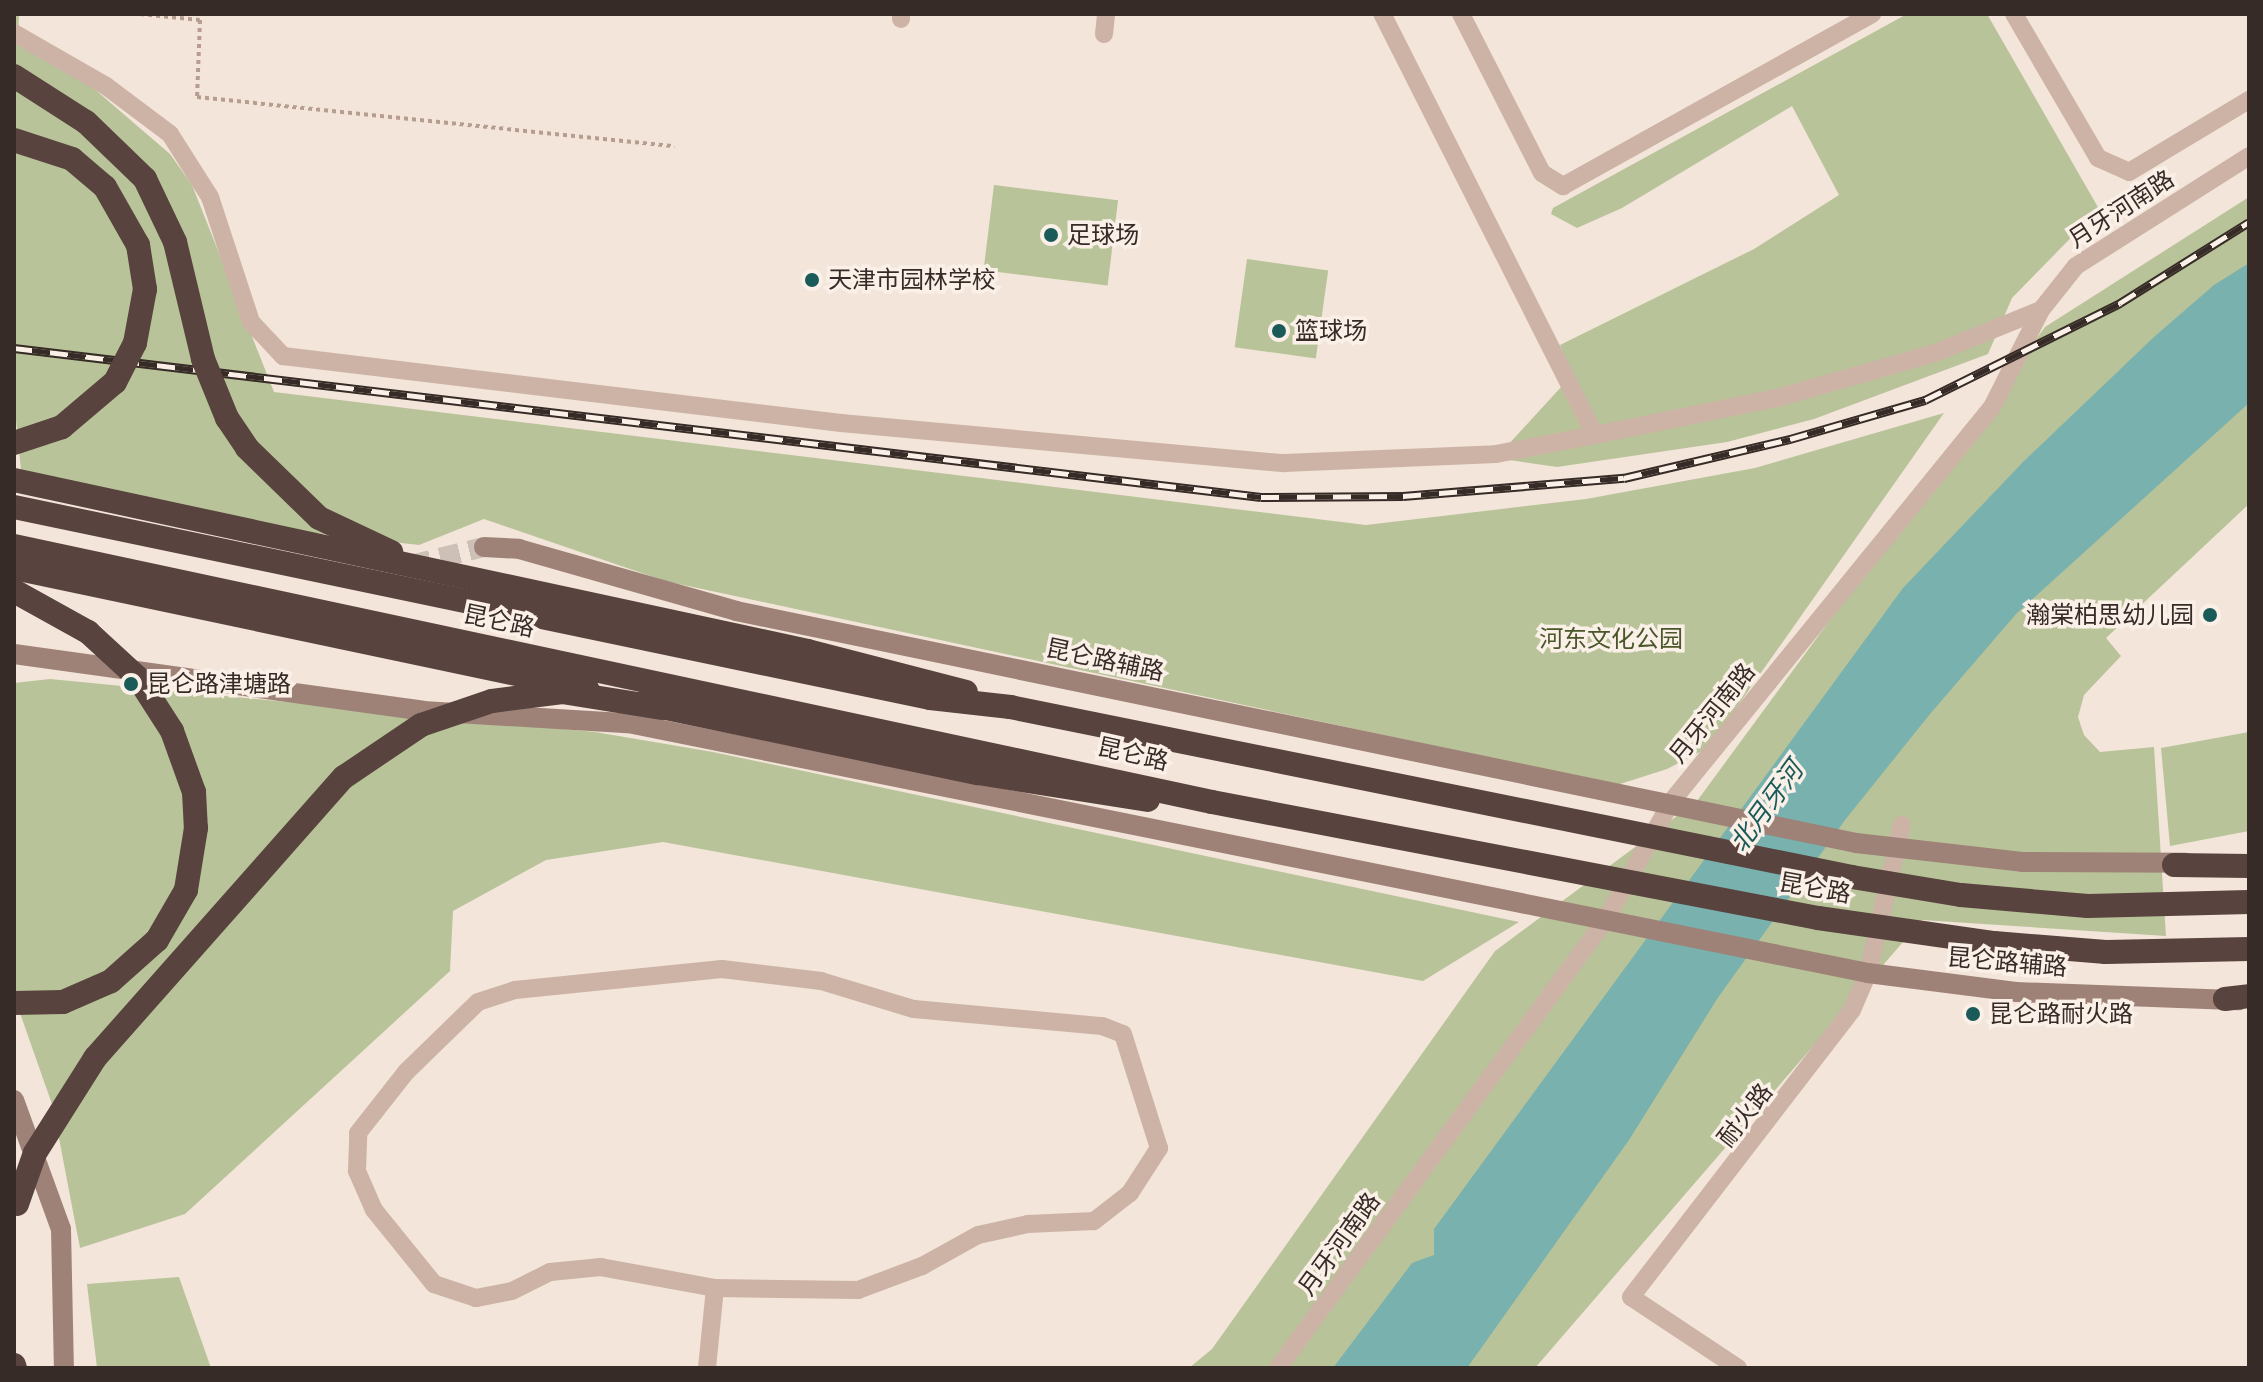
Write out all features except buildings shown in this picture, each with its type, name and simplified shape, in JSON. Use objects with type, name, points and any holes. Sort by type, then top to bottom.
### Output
[{"type":"highway","points":[[14,76],[86,122],[145,179],[175,242],[195,331],[227,418],[269,473],[319,518],[370,545],[494,581],[936,682],[1010,707]]},
{"type":"highway","points":[[14,140],[72,159],[105,187],[138,245],[145,289],[135,343],[115,382],[62,427],[14,443]]},
{"type":"highway","points":[[14,480],[369,560],[494,581]]},
{"type":"highway","name":"昆仑路","points":[[14,507],[930,698],[1010,707],[1797,867],[1961,895],[2088,906],[2249,902]]},
{"type":"highway","name":"昆仑路","points":[[14,546],[1212,802],[1891,929],[2106,952],[2249,949]]},
{"type":"highway","points":[[14,568],[557,681],[662,708]]},
{"type":"highway","points":[[14,591],[88,632],[138,678],[183,753],[196,828],[186,890],[173,918],[139,962],[63,1002],[14,1003]]},
{"type":"highway","points":[[14,1220],[35,1153],[95,1058],[344,777],[421,725],[492,701],[562,692],[662,708],[978,773],[1146,800],[1212,802]]},
{"type":"highway","points":[[2174,865],[2249,866]]},
{"type":"main road","name":"昆仑路辅路","points":[[484,547],[519,549],[736,611],[1671,802],[1856,843],[1899,848]]},
{"type":"main road","name":"昆仑路辅路","points":[[21,657],[423,711],[628,723],[1868,973],[2016,992],[2241,998]]},
{"type":"main road","points":[[1899,848],[1996,861],[2174,865],[2249,853]]},
{"type":"main road","points":[[14,1100],[61,1229],[64,1368]]},
{"type":"street","points":[[1104,34],[1106,14]]},
{"type":"street","points":[[1382,14],[1595,435]]},
{"type":"street","points":[[1461,14],[1542,173],[1563,186],[1872,14]]},
{"type":"street","points":[[2014,14],[2098,158],[2129,172],[2249,100]]},
{"type":"street","points":[[14,33],[106,86],[170,134],[210,197],[251,322],[283,356],[841,423],[1284,463],[1496,454],[1595,435],[1777,398],[1935,353],[2041,310]]},
{"type":"street","name":"月牙河南路","points":[[1278,1368],[1606,919],[1671,802],[1992,407],[2041,310],[2076,266],[2249,156]]},
{"type":"street","name":"耐火路","points":[[1738,1368],[1631,1297],[1826,1051],[1852,1010],[1868,973],[1902,825]]},
{"type":"street","points":[[722,969],[821,981],[914,1009],[1102,1026],[1123,1034],[1159,1148],[1130,1193],[1094,1221],[1028,1224],[978,1235],[922,1266],[858,1290],[715,1288],[601,1267],[550,1272],[512,1291],[476,1298],[434,1284],[374,1210],[357,1171],[358,1133],[406,1072],[478,1002],[515,990],[722,969]]},
{"type":"street","points":[[707,1368],[715,1288]]},
{"type":"path","points":[[140,14],[200,20],[197,97],[674,146]]},
{"type":"green space","name":"河东文化公园","points":[[14,14],[19,14],[18,41],[77,74],[170,154],[192,185],[274,392],[1366,525],[1586,499],[1755,468],[1944,413],[1708,748],[1667,769],[1617,785],[665,581],[484,519],[419,545],[305,532],[21,470],[14,401]]},
{"type":"green space","points":[[1907,14],[1987,14],[2099,209],[2012,298],[1988,354],[1814,419],[1727,442],[1557,467],[1496,458],[1572,375],[1560,345],[1754,249],[1839,195],[1792,106],[1622,208],[1577,228],[1551,214],[1553,208]]},
{"type":"green space","name":"足球场","points":[[994,185],[1118,200],[1108,286],[984,270]]},
{"type":"green space","points":[[2249,197],[2249,504],[2106,638],[2121,656],[2084,695],[2078,717],[2084,735],[2100,752],[2154,747],[2166,936],[1922,920],[1535,1368],[1189,1368],[1212,1349],[1495,951],[1697,801],[2045,327]]},
{"type":"green space","points":[[1247,259],[1328,270],[1316,359],[1235,347]]},
{"type":"green space","points":[[50,679],[595,732],[713,752],[1519,922],[1423,981],[663,842],[546,860],[453,911],[450,971],[185,1214],[80,1248],[53,1107],[14,996],[14,683]]},
{"type":"green space","points":[[2249,732],[2249,831],[2170,846],[2161,748]]},
{"type":"green space","points":[[179,1277],[211,1368],[97,1368],[87,1284]]},
{"type":"water","name":"北月牙河","points":[[2249,263],[2249,403],[2016,614],[1930,714],[1845,820],[1717,999],[1629,1140],[1467,1368],[1333,1368],[1412,1263],[1434,1255],[1434,1229],[1903,588],[2023,462],[2154,337],[2214,285]]},
{"type":"tunnel","points":[[411,565],[484,547]]},
{"type":"railway","points":[[14,348],[1261,497],[1403,496],[1624,478],[1790,439],[1925,400],[2120,303],[2249,222]]},
{"type":"place","name":"足球场","points":[[1051,235]]},
{"type":"place","name":"天津市园林学校","points":[[812,280]]},
{"type":"place","name":"篮球场","points":[[1279,331]]},
{"type":"place","name":"瀚棠柏思幼儿园","points":[[2210,615]]},
{"type":"place","name":"昆仑路津塘路","points":[[131,684]]},
{"type":"place","name":"昆仑路耐火路","points":[[1973,1014]]}]
